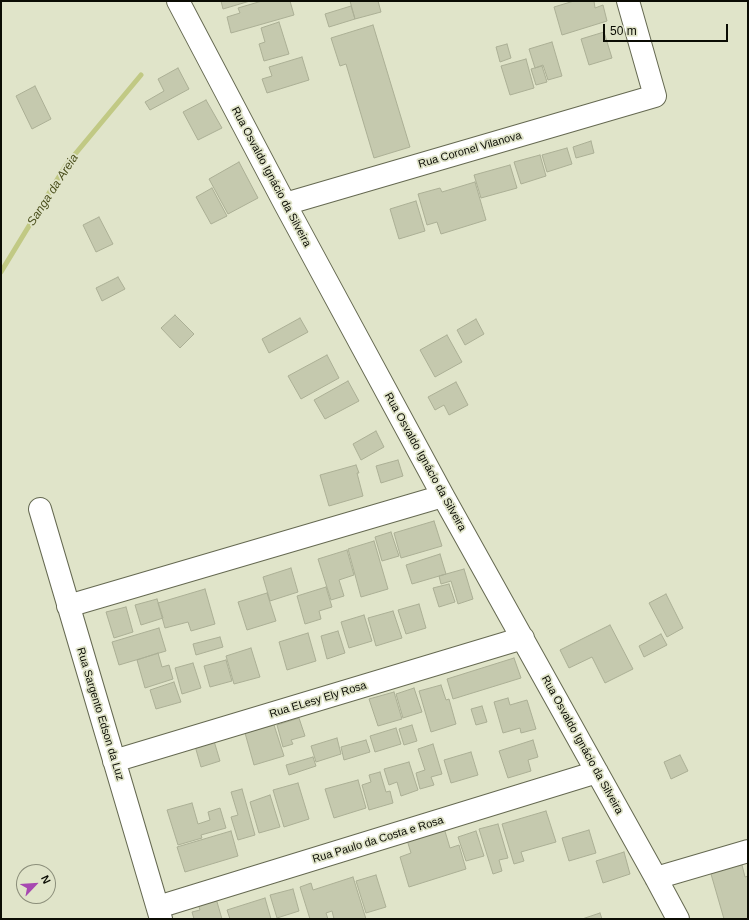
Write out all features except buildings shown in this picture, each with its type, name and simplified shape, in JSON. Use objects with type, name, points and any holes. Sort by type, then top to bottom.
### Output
[{"type":"street","name":"Rua Osvaldo Ignácio da Silveira","points":[[178,1],[285,204],[444,496],[678,919]]},
{"type":"street","name":"Rua Coronel Vilanova","points":[[285,204],[656,96],[628,1]]},
{"type":"street","points":[[68,606],[444,496]]},
{"type":"street","name":"Rua Sargento Edson da Luz","points":[[40,509],[159,913]]},
{"type":"street","name":"Rua ELesy Ely Rosa","points":[[114,761],[523,638]]},
{"type":"street","name":"Rua Paulo da Costa e Rosa","points":[[159,913],[598,772]]},
{"type":"street","points":[[656,878],[748,851]]},
{"type":"waterway","name":"Sanga da Areia","points":[[1,272],[66,165],[141,75]]}]
